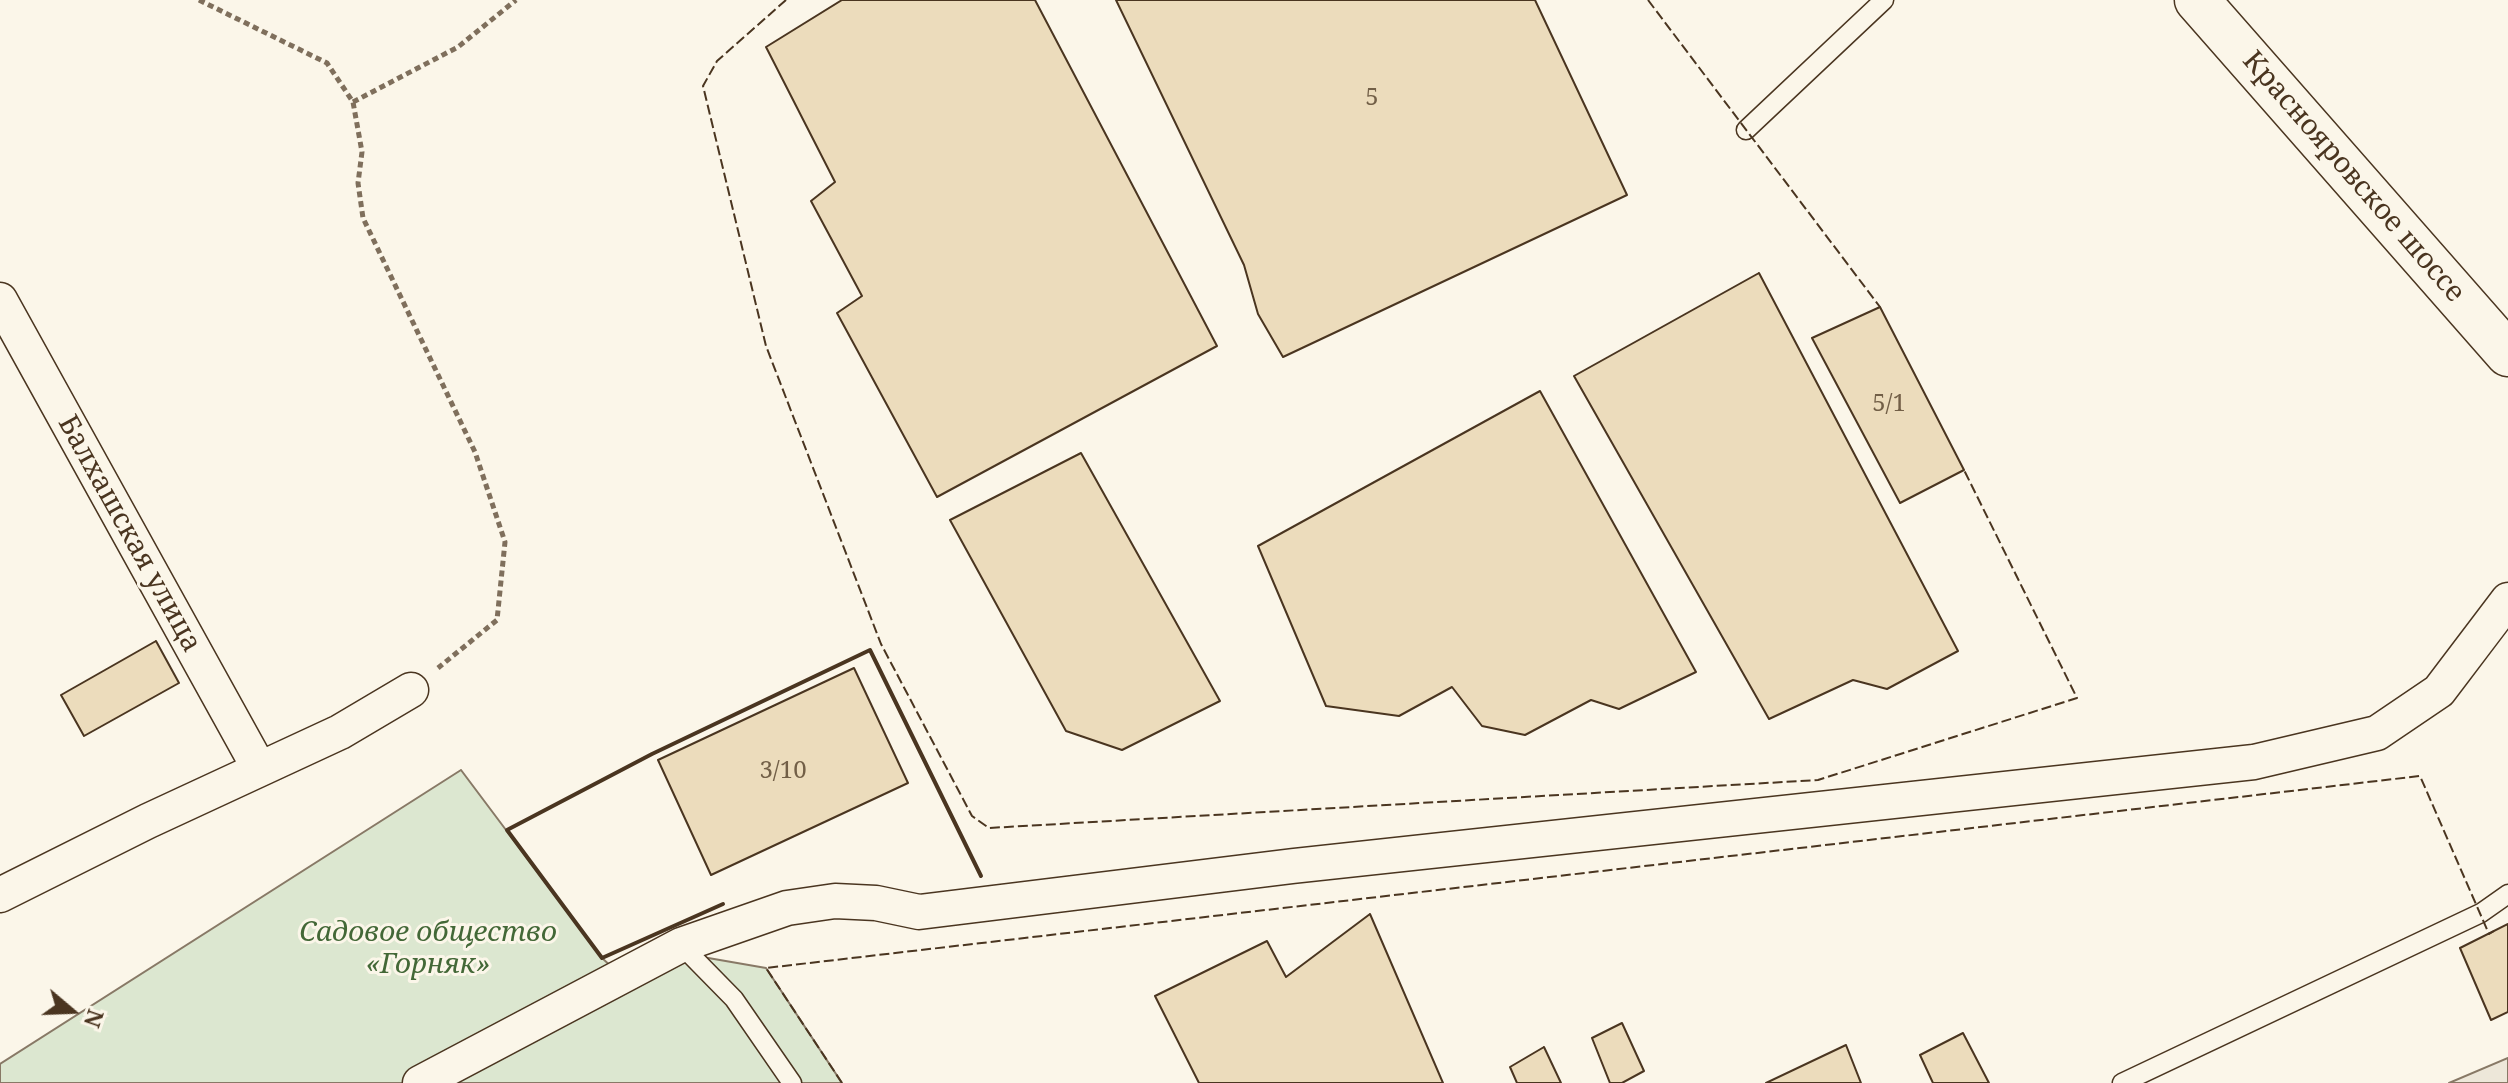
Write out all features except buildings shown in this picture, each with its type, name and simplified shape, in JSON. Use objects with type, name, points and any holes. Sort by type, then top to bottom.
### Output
[{"type":"street","name":"Краснояровское шоссе","points":[[2197,0],[2508,354]]},
{"type":"street","name":"Балхашская улица","points":[[0,300],[259,768]]},
{"type":"street","points":[[420,1083],[681,945],[787,908],[835,901],[876,903],[919,912],[1309,864],[2254,762],[2377,733],[2439,691],[2508,600]]},
{"type":"street","points":[[0,895],[259,768],[340,732],[411,690]]},
{"type":"lane","points":[[1746,130],[1884,0]]},
{"type":"lane","points":[[2122,1083],[2481,913],[2508,894]]},
{"type":"lane","points":[[681,945],[734,999],[792,1083]]},
{"type":"path","points":[[199,0],[327,63],[353,102],[362,152],[358,183],[363,218],[475,452],[505,542],[497,620],[411,690]]},
{"type":"path","points":[[353,102],[458,47],[516,0]]},
{"type":"green space","name":"Садовое общество «Горняк»","points":[[461,770],[602,958],[625,979],[691,955],[766,968],[842,1083],[0,1083],[0,1064]]},
{"type":"shaded area","points":[[2508,1058],[2508,1083],[2449,1083]]},
{"type":"fence","points":[[786,0],[717,61],[703,86],[766,346],[881,644],[972,816],[989,828],[1818,780],[2077,698],[1964,470]]},
{"type":"fence","points":[[1648,0],[1880,307]]},
{"type":"fence","points":[[842,1083],[766,968],[2420,776],[2489,934],[2494,931]]},
{"type":"wall","points":[[723,904],[602,958],[507,830],[652,754],[870,650],[981,876]]}]
